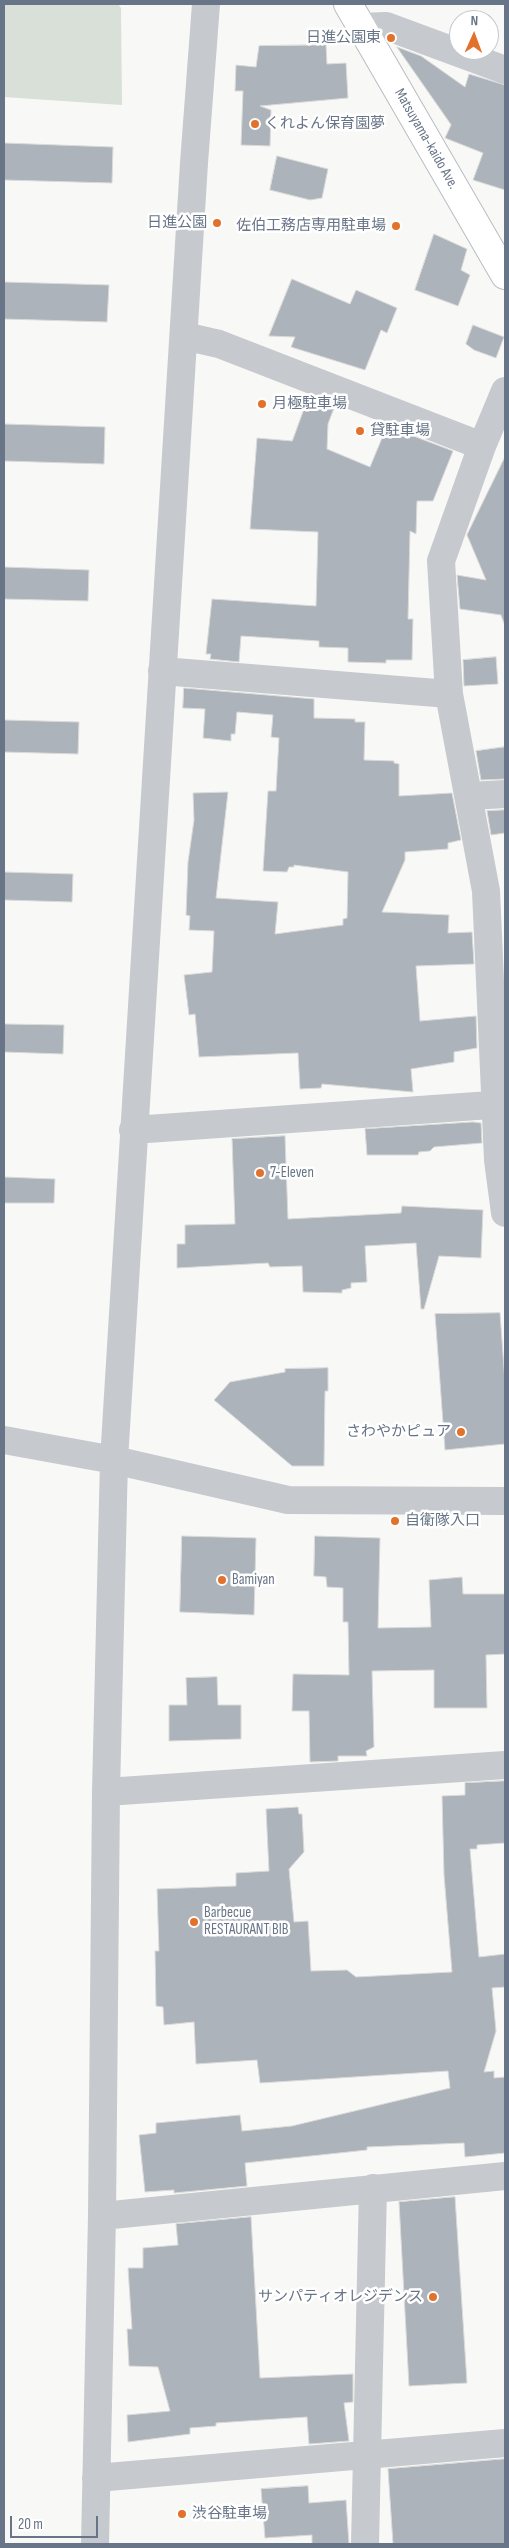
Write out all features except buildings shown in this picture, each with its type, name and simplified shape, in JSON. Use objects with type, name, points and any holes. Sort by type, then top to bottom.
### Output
[{"type":"main road","name":"Matsuyama-kaido Ave.","points":[[354,15],[505,274]]},
{"type":"street","points":[[95,2544],[102,2216],[106,1792],[114,1460],[194,162],[206,4]]},
{"type":"street","points":[[354,15],[505,70]]},
{"type":"street","points":[[184,336],[219,344],[482,446]]},
{"type":"street","points":[[505,391],[482,446],[441,561],[449,694],[470,796],[486,891],[501,1105],[498,1160],[505,1213]]},
{"type":"street","points":[[162,671],[449,694]]},
{"type":"street","points":[[470,796],[505,794]]},
{"type":"street","points":[[133,1130],[501,1105]]},
{"type":"street","points":[[4,1440],[114,1460],[288,1500],[505,1501]]},
{"type":"street","points":[[106,1792],[505,1765]]},
{"type":"street","points":[[102,2216],[505,2176]]},
{"type":"street","points":[[365,2544],[373,2188]]},
{"type":"street","points":[[96,2478],[505,2443]]},
{"type":"shaded area","points":[[4,4],[118,4],[121,8],[122,105],[4,97]]},
{"type":"place","name":"日進公園東","points":[[391,38]]},
{"type":"place","name":"くれよん保育園夢","points":[[255,124]]},
{"type":"place","name":"日進公園","points":[[217,223]]},
{"type":"place","name":"佐伯工務店専用駐車場","points":[[396,226]]},
{"type":"place","name":"月極駐車場","points":[[262,404]]},
{"type":"place","name":"貸駐車場","points":[[360,431]]},
{"type":"place","name":"7-Eleven","points":[[260,1173]]},
{"type":"place","name":"さわやかピュア","points":[[461,1432]]},
{"type":"place","name":"自衛隊入口","points":[[395,1521]]},
{"type":"place","name":"Bamiyan","points":[[222,1580]]},
{"type":"place","name":"Barbecue RESTAURANT BIB","points":[[194,1922]]},
{"type":"place","name":"サンパティオレジデンス","points":[[433,2297]]},
{"type":"place","name":"渋谷駐車場","points":[[182,2514]]}]
